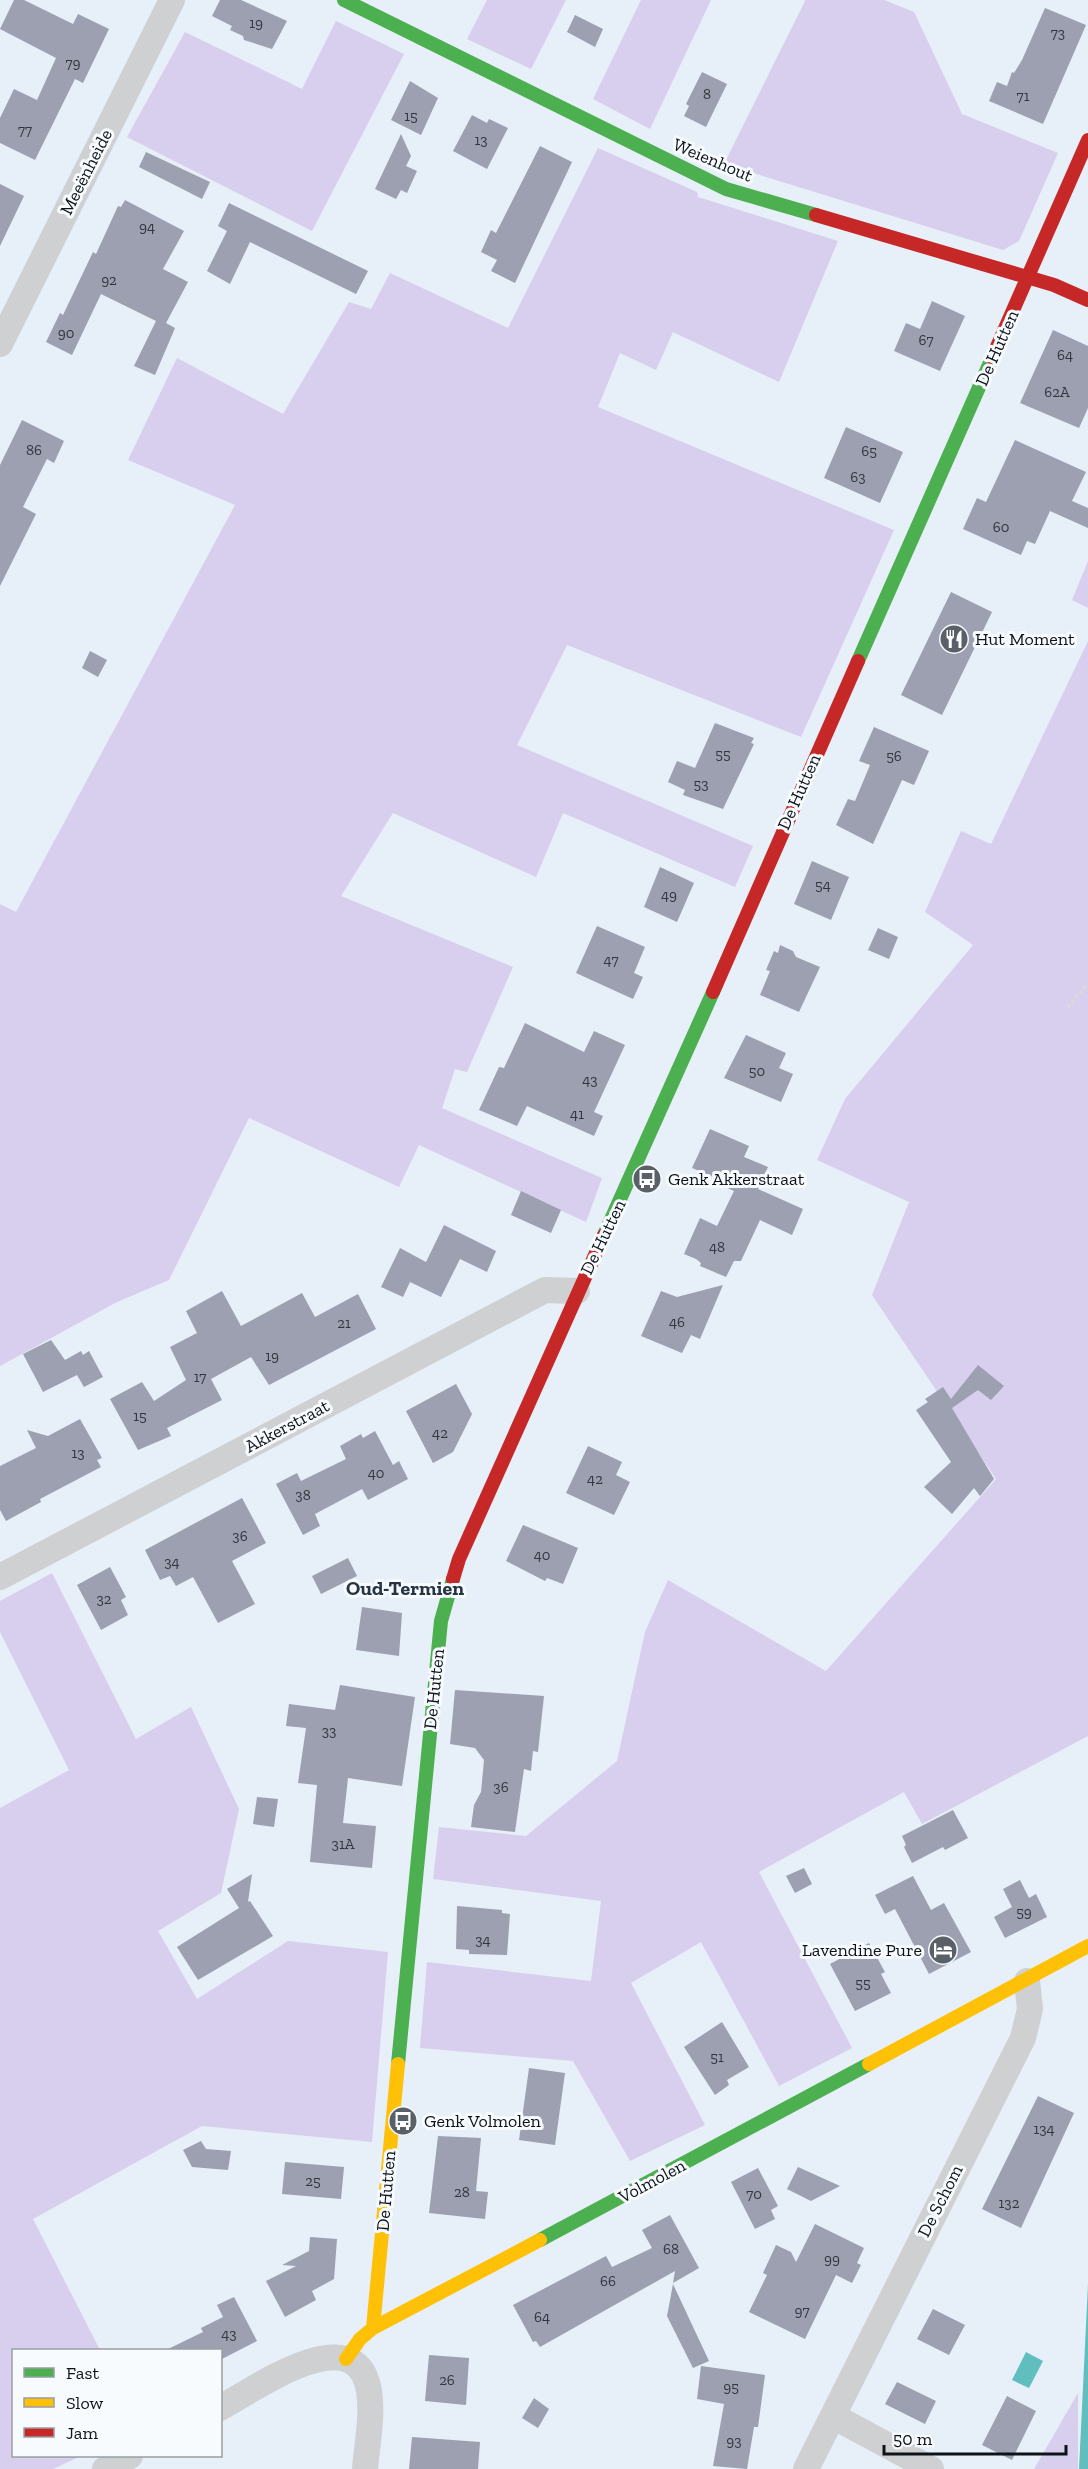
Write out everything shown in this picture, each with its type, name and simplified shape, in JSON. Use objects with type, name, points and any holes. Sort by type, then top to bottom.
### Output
[{"type":"street","name":"Meeënheide","points":[[0,344],[172,0]]},
{"type":"street","name":"Weienhout","points":[[344,0],[726,189],[1029,278],[1088,300]]},
{"type":"street","name":"De Hutten","points":[[373,2328],[441,1621],[459,1559],[577,1291],[627,1186],[784,824],[1029,278],[1088,140]]},
{"type":"street","name":"Akkerstraat","points":[[0,1577],[546,1290],[577,1291]]},
{"type":"street","name":"Volmolen","points":[[346,2359],[355,2345],[373,2328],[1027,1981],[1088,1946]]},
{"type":"street","name":"De Schom","points":[[806,2469],[1023,2038],[1030,2009],[1027,1981]]},
{"type":"street","points":[[222,2407],[313,2359],[331,2356],[346,2359],[361,2368],[370,2394],[365,2469]]},
{"type":"street","points":[[832,2416],[931,2469]]},
{"type":"street","points":[[105,2469],[128,2457]]},
{"type":"path","points":[[1068,1007],[1088,983]]},
{"type":"shaded area","points":[[487,0],[566,0],[531,69],[467,39]]},
{"type":"shaded area","points":[[641,0],[711,0],[650,129],[593,99]]},
{"type":"shaded area","points":[[804,0],[884,0],[914,12],[962,114],[1058,153],[1019,241],[1003,250],[724,164]]},
{"type":"shaded area","points":[[336,21],[404,54],[312,231],[127,137],[185,32],[302,89]]},
{"type":"shaded area","points":[[598,148],[697,192],[698,197],[838,241],[779,382],[673,332],[656,370],[620,353],[598,407],[894,530],[801,737],[567,645],[517,745],[753,846],[735,887],[563,813],[536,877],[393,813],[341,896],[513,967],[467,1072],[455,1069],[442,1108],[602,1178],[586,1222],[419,1145],[399,1187],[249,1118],[169,1280],[117,1302],[0,1366],[0,904],[16,912],[235,505],[128,460],[177,358],[283,414],[349,302],[371,309],[390,273],[508,328]]},
{"type":"shaded area","points":[[1088,561],[1088,608],[1072,600]]},
{"type":"shaded area","points":[[1088,641],[1088,1736],[922,1824],[904,1792],[759,1872],[852,2048],[779,2086],[701,1942],[631,1983],[705,2125],[630,2161],[573,2061],[420,2048],[427,1962],[591,1981],[601,1901],[433,1879],[439,1827],[526,1836],[617,1761],[645,1632],[668,1580],[826,1671],[996,1479],[872,1295],[909,1202],[817,1160],[845,1099],[973,945],[925,912],[961,831],[991,844]]},
{"type":"shaded area","points":[[52,1573],[136,1739],[191,1707],[239,1809],[221,1893],[158,1931],[197,1999],[288,1941],[388,1952],[372,2142],[202,2126],[33,2219],[99,2349],[12,2349],[12,2457],[79,2457],[53,2469],[0,2469],[0,1808],[69,1770],[0,1632],[0,1601]]},
{"type":"shaded area","points":[[1078,2393],[1078,2469],[1034,2469]]},
{"type":"water","points":[[1088,2284],[1088,2469],[1079,2469]]},
{"type":"water","points":[[1026,2352],[1043,2361],[1029,2388],[1012,2380]]},
{"type":"building","points":[[14,0],[24,0],[73,24],[78,14],[109,29],[83,83],[75,79],[35,160],[0,143],[0,118],[14,89],[37,100],[56,58],[0,29]]},
{"type":"building","points":[[220,0],[241,0],[287,21],[272,49],[244,40],[243,36],[230,30],[232,26],[212,16]]},
{"type":"building","points":[[1045,8],[1086,25],[1043,124],[989,101],[997,82],[1007,86],[1012,72],[1014,73],[1022,60]]},
{"type":"building","points":[[575,15],[603,29],[595,47],[567,32]]},
{"type":"building","points":[[702,72],[727,84],[706,127],[684,116],[689,106],[686,104]]},
{"type":"building","points":[[410,81],[438,98],[421,135],[391,120]]},
{"type":"building","points":[[472,115],[487,123],[489,119],[508,128],[487,169],[453,151]]},
{"type":"building","points":[[401,134],[411,156],[406,166],[417,171],[407,193],[401,190],[396,199],[375,189]]},
{"type":"building","points":[[540,146],[572,162],[515,283],[491,271],[497,260],[481,252],[491,230],[496,233]]},
{"type":"building","points":[[146,152],[210,182],[202,199],[139,167]]},
{"type":"building","points":[[0,184],[24,196],[0,246]]},
{"type":"building","points":[[125,200],[184,231],[163,269],[188,282],[166,323],[175,328],[155,375],[134,366],[156,321],[101,294],[72,355],[46,342],[60,313],[63,315],[93,252],[96,254],[118,206],[121,207]]},
{"type":"building","points":[[229,203],[368,271],[356,294],[250,242],[230,284],[207,271],[227,231],[218,226]]},
{"type":"building","points":[[932,301],[965,316],[940,371],[894,351],[906,323],[920,329]]},
{"type":"building","points":[[1053,330],[1088,346],[1088,408],[1079,428],[1020,403]]},
{"type":"building","points":[[22,420],[64,441],[54,463],[47,459],[23,507],[36,514],[0,586],[0,465]]},
{"type":"building","points":[[846,427],[903,452],[880,503],[824,478]]},
{"type":"building","points":[[1015,440],[1086,472],[1072,501],[1088,508],[1088,528],[1050,511],[1035,544],[1027,541],[1021,555],[963,529],[977,498],[986,502]]},
{"type":"building","name":"Hut Moment","points":[[951,592],[992,612],[942,715],[901,695]]},
{"type":"building","points":[[90,651],[107,660],[98,677],[82,668]]},
{"type":"building","points":[[715,723],[754,738],[751,743],[754,744],[723,809],[683,795],[685,790],[668,782],[677,761],[695,768]]},
{"type":"building","points":[[874,727],[929,751],[914,785],[902,780],[873,844],[836,825],[848,799],[855,801],[870,765],[859,761]]},
{"type":"building","points":[[812,861],[849,877],[831,920],[794,904]]},
{"type":"building","points":[[660,867],[694,883],[677,922],[644,907]]},
{"type":"building","points":[[597,926],[645,947],[634,973],[643,977],[633,999],[576,973]]},
{"type":"building","points":[[878,928],[898,937],[889,959],[868,950]]},
{"type":"building","points":[[780,945],[793,951],[796,957],[820,967],[799,1012],[760,995],[770,971],[766,970],[774,951],[778,953]]},
{"type":"building","points":[[525,1023],[584,1052],[594,1031],[625,1045],[594,1112],[603,1116],[594,1136],[527,1106],[517,1126],[479,1110],[499,1067],[504,1068]]},
{"type":"building","points":[[746,1035],[786,1053],[779,1068],[793,1074],[781,1102],[724,1078]]},
{"type":"building","points":[[710,1129],[749,1146],[744,1157],[768,1167],[758,1189],[803,1209],[792,1235],[760,1220],[741,1261],[734,1261],[726,1277],[700,1266],[701,1263],[696,1259],[684,1254],[700,1218],[717,1226],[734,1191],[723,1186],[725,1182],[692,1168]]},
{"type":"building","points":[[521,1191],[561,1210],[551,1233],[511,1215]]},
{"type":"building","points":[[444,1225],[496,1251],[487,1272],[460,1259],[441,1297],[410,1282],[403,1297],[381,1287],[400,1248],[426,1262]]},
{"type":"building","points":[[723,1285],[700,1339],[691,1335],[682,1353],[641,1336],[661,1291],[677,1297]]},
{"type":"building","points":[[222,1291],[241,1326],[302,1293],[315,1317],[358,1294],[376,1329],[269,1385],[251,1357],[211,1379],[222,1400],[167,1428],[171,1436],[138,1450],[110,1399],[142,1382],[154,1401],[186,1380],[170,1347],[197,1333],[186,1311]]},
{"type":"building","points":[[51,1340],[65,1360],[81,1351],[83,1355],[89,1351],[103,1377],[84,1387],[77,1375],[43,1392],[23,1354]]},
{"type":"building","points":[[978,1365],[1004,1386],[991,1400],[978,1390],[952,1408],[994,1479],[980,1496],[974,1488],[952,1514],[924,1487],[951,1462],[916,1410],[928,1402],[925,1399],[943,1387],[951,1399]]},
{"type":"building","points":[[456,1384],[472,1414],[453,1452],[433,1463],[406,1411]]},
{"type":"building","points":[[80,1419],[102,1458],[97,1460],[101,1467],[40,1499],[41,1502],[6,1521],[0,1510],[0,1466],[36,1448],[27,1430],[48,1436]]},
{"type":"building","points":[[375,1431],[393,1465],[399,1461],[408,1479],[368,1500],[362,1489],[315,1514],[320,1526],[303,1535],[276,1484],[297,1473],[301,1481],[346,1459],[340,1446],[361,1434],[363,1438]]},
{"type":"building","points":[[588,1446],[622,1462],[616,1475],[630,1482],[614,1515],[566,1493]]},
{"type":"building","points":[[242,1498],[266,1543],[232,1561],[255,1604],[218,1623],[193,1577],[176,1586],[170,1576],[160,1580],[145,1550]]},
{"type":"building","points":[[523,1525],[578,1548],[563,1584],[547,1578],[545,1581],[506,1561]]},
{"type":"building","points":[[348,1558],[357,1576],[321,1594],[312,1576]]},
{"type":"building","points":[[110,1567],[126,1597],[121,1600],[128,1615],[101,1630],[77,1585]]},
{"type":"building","points":[[362,1607],[402,1613],[399,1656],[356,1650]]},
{"type":"building","points":[[340,1685],[415,1697],[402,1786],[348,1778],[343,1823],[376,1826],[372,1868],[310,1862],[317,1785],[298,1783],[306,1728],[286,1726],[289,1704],[335,1710]]},
{"type":"building","points":[[455,1690],[544,1696],[538,1752],[533,1751],[531,1771],[524,1769],[515,1832],[471,1827],[474,1805],[481,1792],[484,1760],[475,1748],[450,1744]]},
{"type":"building","points":[[257,1797],[278,1799],[274,1827],[253,1824]]},
{"type":"building","points":[[953,1810],[968,1838],[945,1850],[943,1847],[912,1863],[904,1847],[906,1845],[902,1836]]},
{"type":"building","points":[[804,1868],[812,1884],[795,1893],[786,1876]]},
{"type":"building","points":[[252,1874],[248,1902],[250,1901],[273,1936],[198,1980],[177,1947],[239,1908],[227,1889]]},
{"type":"building","points":[[913,1876],[931,1910],[944,1903],[971,1952],[929,1974],[895,1909],[885,1914],[875,1895]]},
{"type":"building","points":[[1020,1880],[1029,1898],[1036,1894],[1047,1917],[1005,1938],[994,1917],[1012,1907],[1003,1889]]},
{"type":"building","points":[[457,1906],[502,1910],[502,1913],[510,1914],[507,1955],[469,1954],[469,1950],[456,1949]]},
{"type":"building","points":[[869,1943],[885,1972],[881,1974],[891,1993],[855,2011],[830,1964]]},
{"type":"building","points":[[722,2022],[749,2067],[727,2080],[729,2085],[715,2095],[684,2047]]},
{"type":"building","points":[[529,2068],[565,2073],[555,2145],[519,2140]]},
{"type":"building","points":[[1038,2096],[1074,2113],[1021,2228],[982,2209]]},
{"type":"building","points":[[438,2136],[481,2138],[476,2191],[488,2192],[485,2219],[429,2213]]},
{"type":"building","points":[[201,2141],[206,2149],[231,2151],[228,2170],[192,2167],[183,2150]]},
{"type":"building","points":[[285,2162],[344,2167],[341,2199],[282,2194]]},
{"type":"building","points":[[798,2167],[840,2186],[811,2201],[787,2189]]},
{"type":"building","points":[[758,2168],[778,2206],[771,2210],[775,2219],[755,2229],[731,2182]]},
{"type":"building","points":[[670,2215],[699,2268],[673,2283],[675,2271],[540,2347],[536,2341],[533,2342],[513,2305],[606,2256],[612,2267],[652,2248],[642,2230]]},
{"type":"building","points":[[815,2224],[864,2248],[857,2263],[861,2265],[852,2283],[836,2275],[805,2339],[749,2312],[767,2275],[763,2273],[776,2245],[791,2252],[796,2262]]},
{"type":"building","points":[[310,2237],[337,2239],[334,2279],[312,2291],[316,2300],[285,2317],[266,2281],[296,2266],[282,2265],[309,2251]]},
{"type":"building","points":[[673,2284],[709,2361],[693,2368],[667,2316]]},
{"type":"building","points":[[234,2297],[257,2341],[222,2359],[222,2349],[168,2349],[203,2332],[201,2328],[223,2317],[217,2305]]},
{"type":"building","points":[[933,2309],[965,2325],[949,2355],[917,2339]]},
{"type":"building","points":[[429,2355],[469,2358],[466,2405],[425,2401]]},
{"type":"building","points":[[701,2366],[765,2375],[758,2427],[754,2427],[747,2469],[713,2466],[724,2404],[697,2399]]},
{"type":"building","points":[[897,2382],[936,2401],[925,2424],[885,2404]]},
{"type":"building","points":[[1007,2396],[1036,2411],[1012,2460],[982,2445]]},
{"type":"building","points":[[534,2398],[549,2409],[538,2428],[522,2418]]},
{"type":"building","points":[[412,2437],[480,2442],[478,2469],[409,2469]]},
{"type":"traffic: fast","points":[[344,0],[726,189],[816,215]]},
{"type":"traffic: fast","points":[[858,661],[992,358]]},
{"type":"traffic: fast","points":[[604,1235],[713,992]]},
{"type":"traffic: fast","points":[[398,2064],[441,1621],[453,1579]]},
{"type":"traffic: fast","points":[[540,2240],[869,2064]]},
{"type":"traffic: slow","points":[[869,2064],[1088,1946]]},
{"type":"traffic: slow","points":[[373,2328],[398,2064]]},
{"type":"traffic: slow","points":[[346,2359],[360,2339],[373,2328],[540,2240]]},
{"type":"traffic: jam","points":[[992,358],[1088,140]]},
{"type":"traffic: jam","points":[[816,215],[1054,285],[1088,300]]},
{"type":"traffic: jam","points":[[713,992],[858,661]]},
{"type":"traffic: jam","points":[[453,1579],[459,1559],[604,1235]]},
{"type":"place","name":"Hut Moment","points":[[954,639]]},
{"type":"place","name":"Genk Akkerstraat","points":[[647,1179]]},
{"type":"place","name":"Lavendine Pure","points":[[943,1950]]},
{"type":"place","name":"Genk Volmolen","points":[[403,2121]]},
{"type":"district","name":"Oud-Termien","points":[[405,1588]]}]
